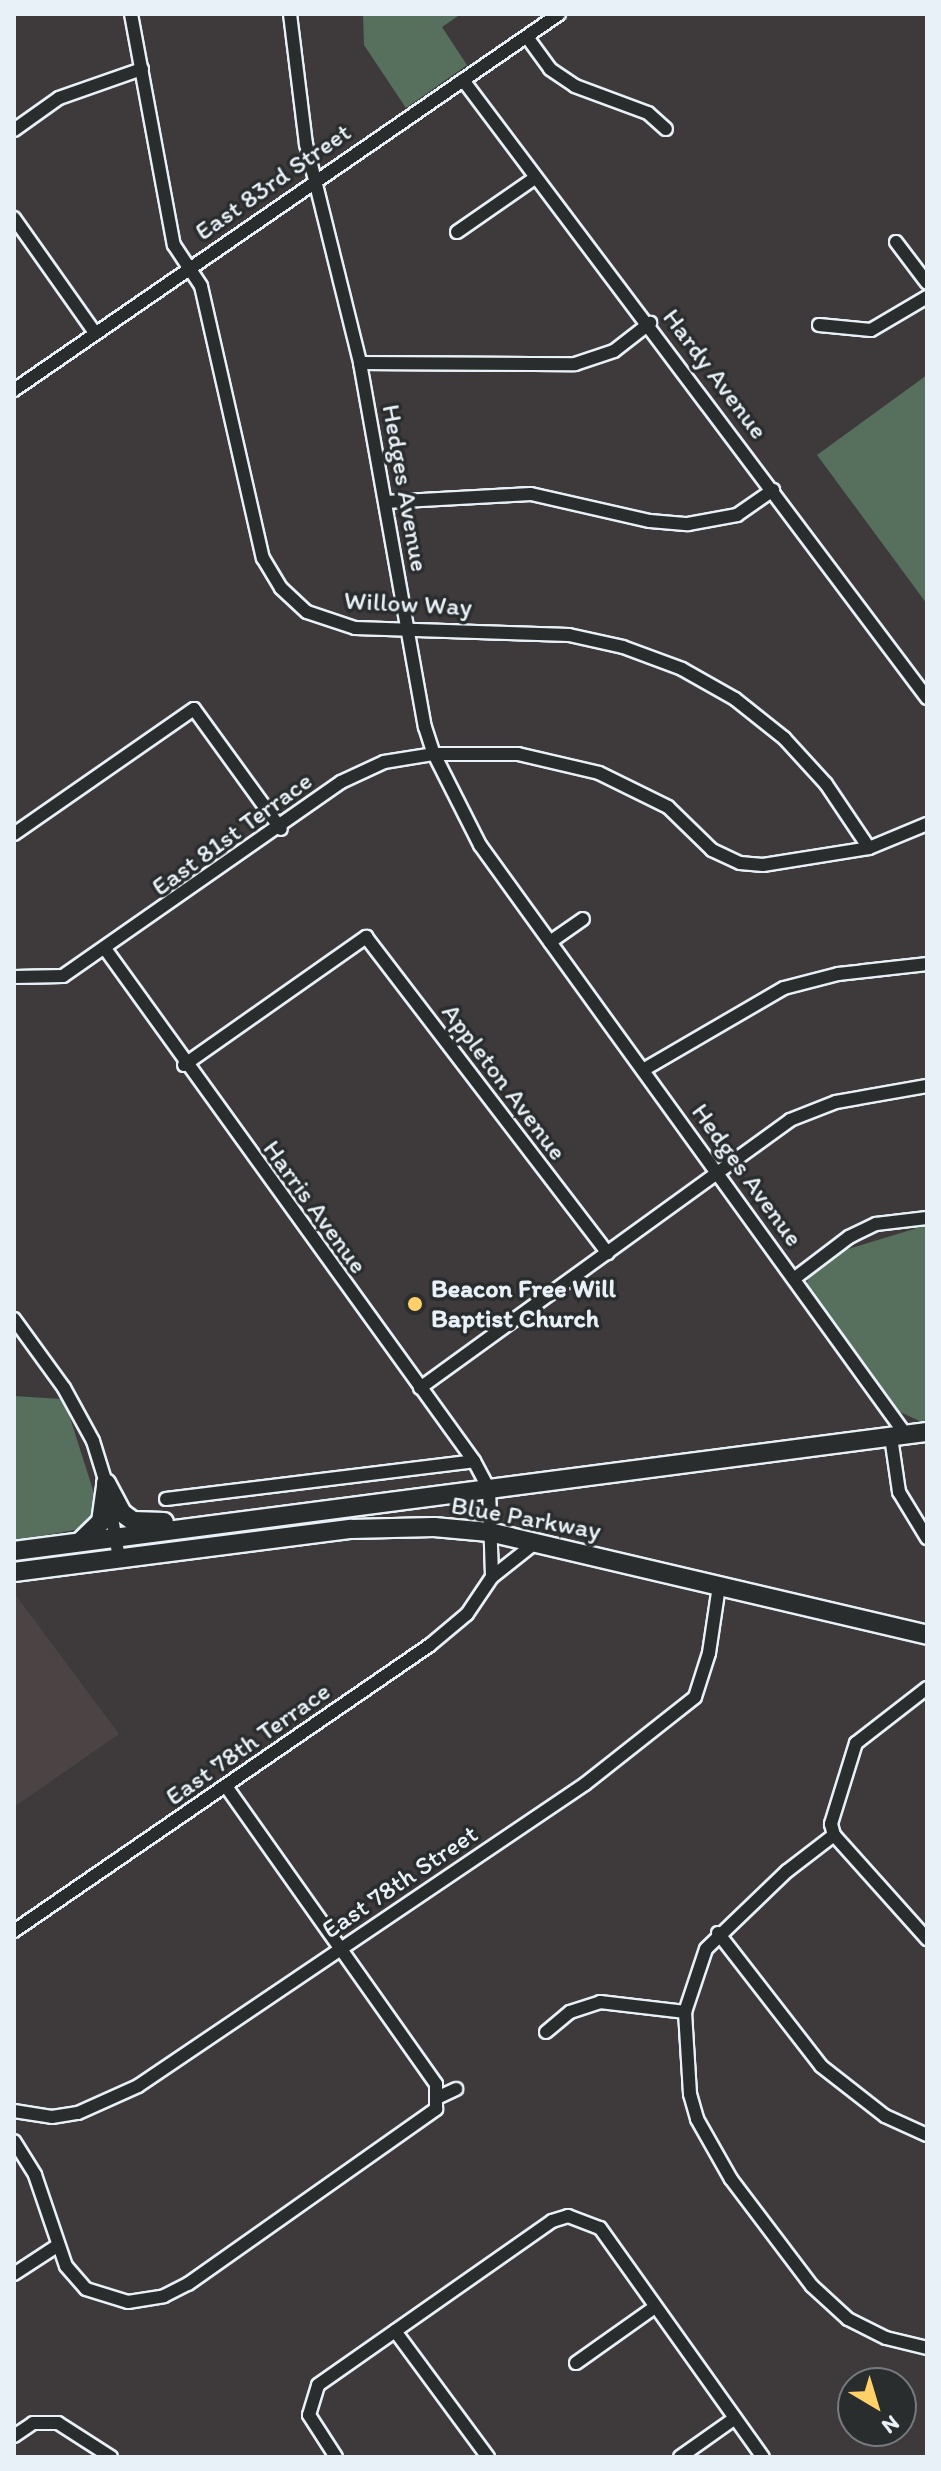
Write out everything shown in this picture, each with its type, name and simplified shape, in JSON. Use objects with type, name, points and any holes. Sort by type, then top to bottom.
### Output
[{"type":"highway","name":"Blue Parkway","points":[[14,1551],[927,1432]]},
{"type":"highway","points":[[106,1483],[122,1513],[133,1521],[222,1524]]},
{"type":"highway","points":[[76,1543],[101,1522],[106,1483]]},
{"type":"highway","name":"Blue Parkway","points":[[14,1572],[351,1529],[434,1527],[489,1532],[927,1635]]},
{"type":"street","name":"Willow Way","points":[[131,14],[174,245],[201,286],[270,572],[292,599],[324,621],[355,628],[569,635],[623,647],[682,669],[735,699],[784,738],[826,784],[869,848]]},
{"type":"street","name":"Hedges Avenue","points":[[290,14],[306,144],[360,363],[408,630],[434,754],[480,845],[795,1278],[899,1436]]},
{"type":"street","name":"East 83rd Street","points":[[14,390],[316,178],[559,14]]},
{"type":"street","points":[[527,37],[550,69],[575,86],[648,113],[666,129]]},
{"type":"street","points":[[14,130],[59,98],[142,69]]},
{"type":"street","name":"Hardy Avenue","points":[[463,80],[535,178],[650,323],[927,698]]},
{"type":"street","points":[[457,232],[535,178]]},
{"type":"street","points":[[14,218],[95,333]]},
{"type":"street","points":[[896,242],[927,283]]},
{"type":"street","points":[[819,325],[871,330],[927,297]]},
{"type":"street","points":[[360,363],[575,364],[614,351],[650,323]]},
{"type":"street","points":[[385,502],[531,494],[650,521],[688,524],[737,515],[773,490]]},
{"type":"street","points":[[14,834],[194,709],[281,829]]},
{"type":"street","name":"East 81st Terrace","points":[[14,977],[48,980],[66,974],[106,950],[360,771],[434,754],[518,754],[599,773],[668,807],[712,850],[740,863],[763,865],[869,848],[927,824]]},
{"type":"street","points":[[550,942],[583,919]]},
{"type":"street","name":"Appleton Avenue","points":[[184,1065],[367,933],[608,1253]]},
{"type":"street","name":"Harris Avenue","points":[[106,950],[184,1065],[474,1461],[489,1489]]},
{"type":"street","points":[[643,1070],[784,988],[838,974],[927,964]]},
{"type":"street","points":[[420,1388],[790,1120],[820,1106],[927,1086]]},
{"type":"street","points":[[795,1278],[849,1237],[876,1224],[927,1218]]},
{"type":"street","points":[[14,1319],[80,1415],[106,1483],[119,1558]]},
{"type":"street","points":[[899,1436],[899,1492],[927,1538]]},
{"type":"street","points":[[166,1499],[474,1461]]},
{"type":"street","points":[[489,1489],[492,1577]]},
{"type":"street","name":"East 78th Terrace","points":[[14,1931],[445,1634],[475,1604],[492,1577],[535,1543]]},
{"type":"street","name":"East 78th Street","points":[[14,2111],[52,2117],[109,2102],[585,1784],[679,1714],[701,1681],[719,1586]]},
{"type":"street","points":[[927,1688],[856,1743],[831,1816],[834,1835],[927,1939]]},
{"type":"street","points":[[14,2141],[35,2175],[57,2246],[75,2278],[99,2296],[128,2302],[154,2299],[188,2284],[436,2109],[439,2097],[436,2084],[338,1950],[226,1786]]},
{"type":"street","points":[[834,1835],[718,1933],[695,1969],[685,2012],[685,2067],[697,2119],[770,2235],[812,2286],[848,2319],[886,2338],[927,2348]]},
{"type":"street","points":[[718,1933],[821,2066],[885,2116],[927,2135]]},
{"type":"street","points":[[546,2032],[570,2012],[600,2002],[685,2012]]},
{"type":"street","points":[[439,2097],[456,2089]]},
{"type":"street","points":[[336,2457],[313,2427],[310,2402],[318,2385],[552,2221],[580,2218],[600,2228],[763,2457]]},
{"type":"street","points":[[14,2274],[57,2246]]},
{"type":"street","points":[[576,2363],[655,2307]]},
{"type":"street","points":[[395,2331],[488,2457]]},
{"type":"street","points":[[680,2457],[735,2418]]},
{"type":"street","points":[[15,2432],[33,2423],[58,2423],[111,2457]]},
{"type":"shaded area","points":[[14,1593],[119,1734],[14,1807]]},
{"type":"green space","points":[[363,14],[461,14],[442,27],[467,65],[406,108],[364,45]]},
{"type":"green space","points":[[927,375],[927,604],[817,455]]},
{"type":"green space","points":[[927,1225],[927,1422],[924,1423],[900,1412],[807,1284],[808,1278],[845,1250]]},
{"type":"green space","points":[[14,1396],[61,1399],[66,1405],[98,1506],[85,1528],[14,1541]]},
{"type":"place","name":"Beacon Free Will Baptist Church","points":[[415,1304]]}]
